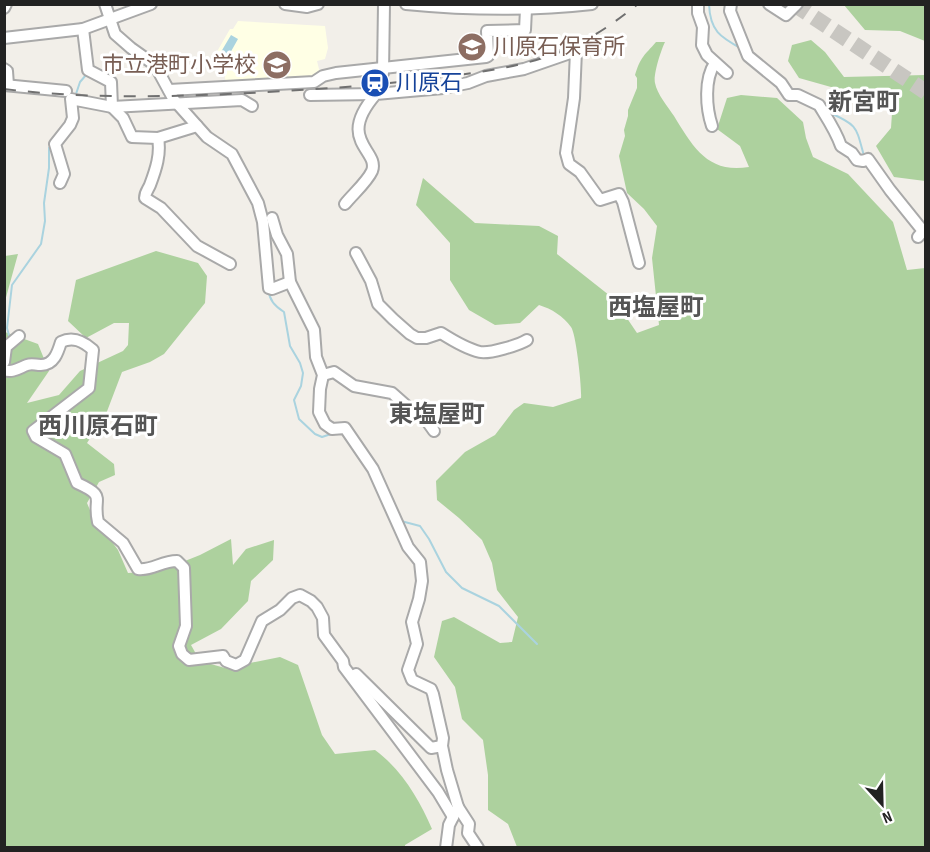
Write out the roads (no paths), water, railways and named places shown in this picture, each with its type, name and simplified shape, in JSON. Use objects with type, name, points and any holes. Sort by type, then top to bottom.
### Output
[{"type":"street","points":[[105,4],[115,34],[119,39],[155,65],[174,100],[207,137],[232,154],[258,203],[263,222],[269,288],[290,282]]},
{"type":"street","points":[[4,38],[83,29],[151,4]]},
{"type":"street","points":[[285,4],[307,7],[318,4]]},
{"type":"street","points":[[383,71],[384,4]]},
{"type":"street","points":[[406,4],[526,9],[553,9],[592,4]]},
{"type":"street","points":[[698,4],[698,13],[703,27],[702,45],[707,55],[727,73]]},
{"type":"street","points":[[731,4],[730,11],[746,51],[781,82],[789,95],[798,95],[822,109],[836,130],[841,146],[852,153],[857,160],[866,160],[890,190],[920,235]]},
{"type":"street","points":[[769,4],[786,15],[797,4]]},
{"type":"street","points":[[169,90],[314,82],[322,76],[383,71],[486,57],[487,31],[525,30],[526,9]]},
{"type":"street","points":[[83,29],[88,70],[111,82],[112,107],[123,118],[132,137],[158,138],[197,126]]},
{"type":"street","points":[[310,95],[376,94],[461,85],[486,76],[536,65],[610,41]]},
{"type":"street","points":[[576,51],[574,98],[567,138],[567,161],[580,172],[600,200],[619,194],[639,263]]},
{"type":"street","points":[[712,126],[706,110],[710,70],[715,63]]},
{"type":"street","points":[[4,69],[7,71],[6,85],[66,91]]},
{"type":"street","points":[[345,204],[372,170],[372,162],[359,139],[357,128],[360,115],[376,94]]},
{"type":"street","points":[[60,183],[64,174],[56,144],[73,118],[71,99],[112,107],[242,100],[252,106]]},
{"type":"street","points":[[158,138],[160,151],[145,198],[161,208],[196,246],[230,264]]},
{"type":"street","points":[[272,218],[287,254],[290,282],[314,330],[316,357],[323,375],[320,389],[320,412],[325,424],[332,429],[345,428],[373,469],[408,547],[420,562],[422,581],[411,622],[417,644],[408,670],[412,680],[431,689],[434,694],[456,812],[449,825],[446,848]]},
{"type":"street","points":[[356,253],[371,281],[378,304],[417,338],[426,338],[441,333],[482,352],[521,344],[527,340]]},
{"type":"street","points":[[4,362],[6,347],[19,336]]},
{"type":"street","points":[[4,370],[10,372],[30,363],[43,365],[50,362],[56,356],[61,342],[68,339],[77,339],[93,350],[89,388],[33,431],[36,437],[65,454],[76,483],[94,491],[97,497],[98,522],[123,543],[138,569],[146,570],[166,561],[177,561],[184,568],[186,626],[179,646],[182,654],[189,660],[223,656],[226,661],[236,665],[245,660],[262,621],[280,610],[292,598],[300,595],[317,607],[323,618],[324,635],[343,661],[431,748],[442,746]]},
{"type":"street","points":[[323,375],[334,372],[354,386],[392,393],[408,408],[424,417],[434,431]]},
{"type":"street","points":[[343,661],[344,667],[438,792],[469,824],[468,833],[478,848]]},
{"type":"water","points":[[231,35],[238,39],[225,62],[218,57]]},
{"type":"waterway","points":[[709,4],[714,27],[722,37],[742,49]]},
{"type":"waterway","points":[[75,97],[80,82],[86,75]]},
{"type":"waterway","points":[[830,113],[855,128],[864,156]]},
{"type":"waterway","points":[[10,339],[7,328],[12,285],[41,244],[45,221],[44,203],[49,168],[49,148],[51,147]]},
{"type":"waterway","points":[[269,291],[270,298],[284,312],[290,346],[303,373],[301,386],[294,400],[299,419],[315,434],[322,437],[334,433]]},
{"type":"waterway","points":[[401,521],[420,526],[446,572],[462,588],[499,606],[537,644]]},
{"type":"tunnel","points":[[794,4],[926,92]]},
{"type":"tunnel","points":[[383,74],[384,93]]},
{"type":"railway","points":[[4,89],[97,96],[189,95],[349,87],[463,74],[517,65],[564,51],[597,33],[638,4]]},
{"type":"place","name":"川原石保育所","points":[[472,47]]},
{"type":"place","name":"市立港町小学校","points":[[277,65]]},
{"type":"place","name":"川原石","points":[[375,83]]},
{"type":"district","name":"新宮町","points":[[864,102]]},
{"type":"district","name":"西塩屋町","points":[[656,307]]},
{"type":"district","name":"東塩屋町","points":[[437,414]]},
{"type":"district","name":"西川原石町","points":[[98,426]]}]
